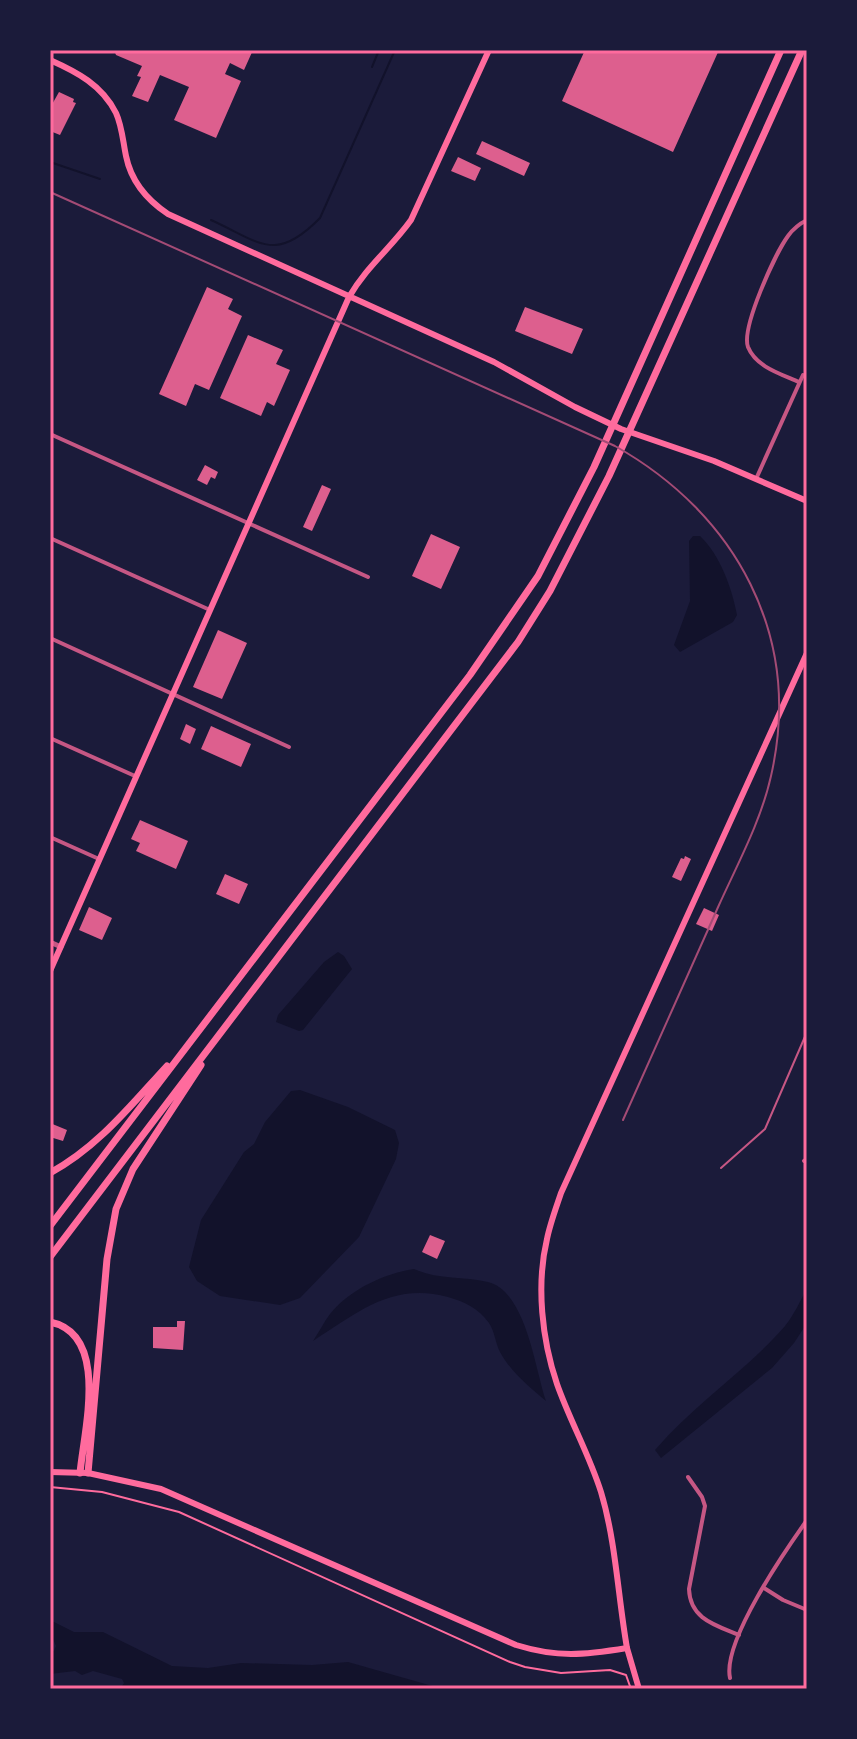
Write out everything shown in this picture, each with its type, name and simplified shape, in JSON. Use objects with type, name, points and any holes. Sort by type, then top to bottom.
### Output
[{"type":"highway","points":[[50,1226],[505,627],[538,576],[594,467],[781,50]]},
{"type":"highway","points":[[50,1257],[518,642],[556,580],[609,476],[802,50]]},
{"type":"highway","points":[[84,1473],[107,1259],[116,1209],[138,1160],[231,1018]]},
{"type":"highway","points":[[50,1173],[104,1135],[201,1028]]},
{"type":"highway","points":[[50,1322],[74,1335],[87,1355],[84,1473]]},
{"type":"main road","points":[[50,971],[349,297],[374,260],[398,238],[411,220],[489,50]]},
{"type":"main road","points":[[50,60],[79,73],[102,92],[116,113],[131,173],[156,206],[184,222],[494,362],[621,429],[705,457],[807,501]]},
{"type":"main road","points":[[639,1689],[627,1648],[601,1494],[557,1385],[548,1350],[543,1314],[546,1241],[561,1193],[807,653]]},
{"type":"main road","points":[[50,1472],[84,1473],[161,1489],[516,1645],[553,1655],[577,1656],[627,1648]]},
{"type":"street","points":[[799,382],[762,365],[748,348],[746,337],[750,317],[783,245],[795,228],[807,220]]},
{"type":"street","points":[[755,480],[803,375]]},
{"type":"street","points":[[50,434],[368,577]]},
{"type":"street","points":[[50,538],[210,610]]},
{"type":"street","points":[[50,638],[289,747]]},
{"type":"street","points":[[50,738],[136,776]]},
{"type":"street","points":[[50,837],[99,860]]},
{"type":"street","points":[[50,942],[61,947]]},
{"type":"street","points":[[688,1477],[705,1506],[689,1599],[701,1618],[739,1635]]},
{"type":"street","points":[[730,1678],[730,1657],[739,1635],[764,1588],[807,1520]]},
{"type":"street","points":[[764,1588],[807,1610]]},
{"type":"lane","points":[[721,1168],[765,1129],[807,1032]]},
{"type":"path","points":[[50,1487],[115,1495],[179,1512],[525,1667],[561,1673],[610,1670],[626,1675],[631,1689]]},
{"type":"shaded area","points":[[693,536],[700,536],[719,562],[737,615],[733,622],[680,652],[674,645],[690,601],[689,541]]},
{"type":"shaded area","points":[[338,952],[352,969],[303,1030],[276,1022],[278,1015],[324,962]]},
{"type":"shaded area","points":[[300,1090],[348,1107],[395,1130],[399,1143],[396,1159],[359,1237],[300,1298],[280,1305],[220,1296],[197,1281],[189,1267],[201,1220],[244,1152],[254,1144],[265,1122],[291,1091]]},
{"type":"shaded area","points":[[414,1269],[432,1275],[479,1280],[501,1288],[520,1315],[546,1401],[509,1366],[485,1318],[471,1306],[448,1297],[428,1293],[392,1297],[360,1311],[313,1341],[330,1314],[347,1297],[391,1274]]},
{"type":"shaded area","points":[[807,1289],[807,1323],[794,1343],[772,1368],[661,1458],[655,1450],[770,1342],[788,1322]]},
{"type":"shaded area","points":[[50,1620],[74,1632],[103,1632],[172,1666],[208,1668],[241,1663],[312,1665],[348,1662],[443,1689],[120,1689],[124,1683],[122,1679],[93,1671],[82,1675],[75,1671],[50,1674],[50,1651],[54,1651],[56,1646],[50,1632]]},
{"type":"building","points":[[114,50],[253,50],[244,70],[230,63],[225,74],[241,81],[216,138],[174,120],[189,87],[160,75],[148,102],[132,96],[141,77],[137,76],[142,66],[116,55]]},
{"type":"building","points":[[585,50],[719,50],[673,152],[562,101]]},
{"type":"building","points":[[59,92],[76,103],[60,135],[50,131],[50,108]]},
{"type":"building","points":[[482,141],[530,163],[524,176],[476,154]]},
{"type":"building","points":[[458,157],[481,168],[475,181],[451,171]]},
{"type":"building","points":[[207,287],[233,299],[228,309],[242,316],[209,390],[195,384],[186,406],[159,394]]},
{"type":"building","points":[[525,307],[583,329],[572,354],[515,331]]},
{"type":"building","points":[[248,335],[283,350],[276,364],[290,370],[274,406],[267,402],[261,416],[220,398]]},
{"type":"building","points":[[205,465],[218,472],[207,485],[197,480]]},
{"type":"building","points":[[322,485],[331,489],[312,531],[303,527]]},
{"type":"building","points":[[431,534],[460,547],[441,589],[412,576]]},
{"type":"building","points":[[218,630],[247,643],[222,699],[193,687]]},
{"type":"building","points":[[186,724],[196,729],[190,744],[180,739]]},
{"type":"building","points":[[211,726],[251,744],[241,767],[201,749]]},
{"type":"building","points":[[140,820],[188,841],[176,869],[136,851],[140,843],[131,839]]},
{"type":"building","points":[[685,856],[691,859],[681,881],[672,877]]},
{"type":"building","points":[[225,874],[248,884],[239,904],[216,894]]},
{"type":"building","points":[[89,907],[112,918],[102,940],[79,930]]},
{"type":"building","points":[[704,908],[719,915],[712,931],[696,924]]},
{"type":"building","points":[[50,1123],[67,1130],[63,1141],[50,1137]]},
{"type":"building","points":[[430,1235],[445,1241],[437,1259],[422,1252]]},
{"type":"building","points":[[177,1321],[185,1321],[183,1350],[153,1348],[153,1327],[177,1327]]},
{"type":"waterway","points":[[372,67],[379,50]]},
{"type":"waterway","points":[[211,220],[255,241],[279,245],[291,241],[320,218],[395,50]]},
{"type":"waterway","points":[[50,162],[100,179]]},
{"type":"railway","points":[[50,192],[615,446],[658,474],[695,507],[726,543],[750,584],[768,628],[777,675],[778,724],[771,776],[748,842],[623,1120]]}]
